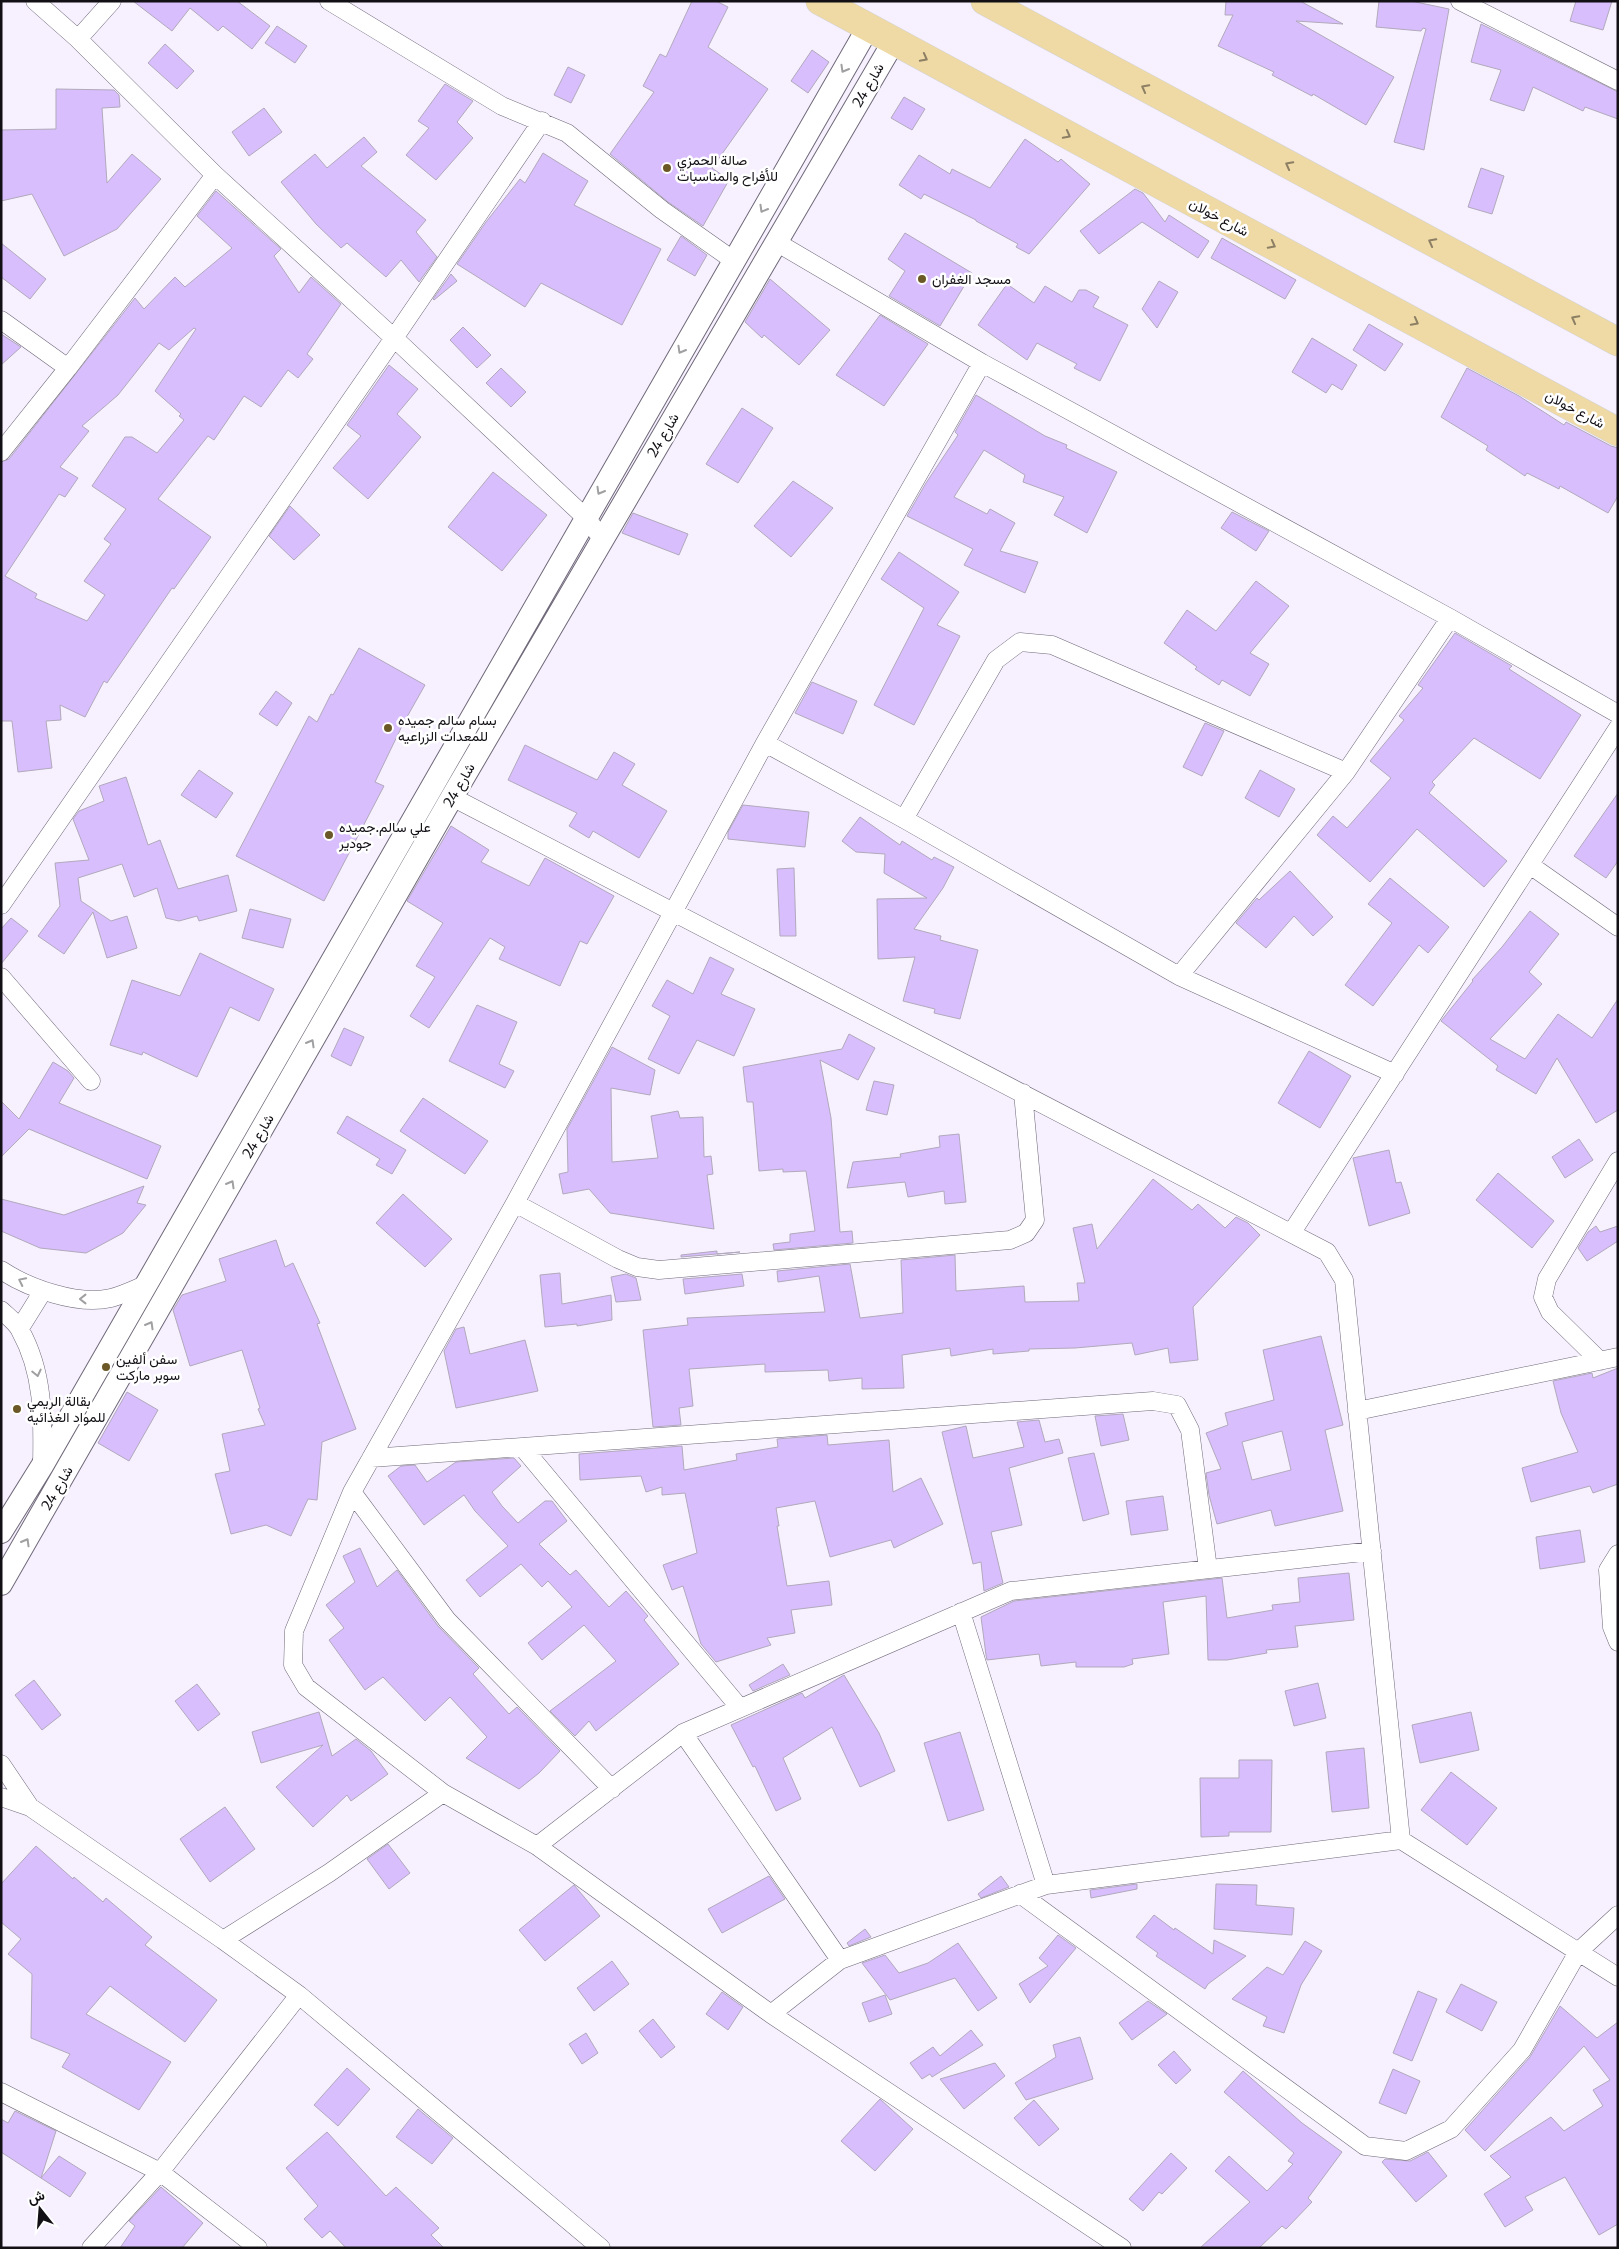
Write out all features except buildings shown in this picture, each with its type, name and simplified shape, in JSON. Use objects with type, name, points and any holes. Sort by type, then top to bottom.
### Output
[{"type":"main road","name":"شارع خولان","points":[[820,1],[1618,432]]},
{"type":"main road","points":[[984,1],[1618,342]]},
{"type":"street","points":[[35,1],[78,39],[215,174],[585,517],[602,538]]},
{"type":"street","points":[[78,39],[112,1]]},
{"type":"street","points":[[329,1],[502,106],[567,133],[662,210],[733,260]]},
{"type":"street","points":[[1460,1],[1618,81]]},
{"type":"street","name":"شارع 24","points":[[1,1532],[42,1466],[147,1284],[585,517],[869,26]]},
{"type":"street","name":"شارع 24","points":[[1,1584],[452,797],[894,42]]},
{"type":"street","points":[[1,905],[542,121]]},
{"type":"street","points":[[1,452],[68,368],[215,174]]},
{"type":"street","points":[[776,242],[982,363],[1450,618],[1618,714]]},
{"type":"street","points":[[1,320],[68,368]]},
{"type":"street","points":[[982,363],[765,743],[672,910],[515,1202],[352,1492],[294,1630],[293,1665],[306,1687],[442,1793],[537,1846],[771,2014],[1122,2248]]},
{"type":"street","points":[[1179,976],[1346,772],[1450,618]]},
{"type":"street","points":[[904,820],[996,660],[1020,642],[1052,645],[1346,772]]},
{"type":"street","points":[[1292,1232],[1618,728]]},
{"type":"street","points":[[765,743],[1179,976],[1395,1074]]},
{"type":"street","points":[[452,797],[1292,1232],[1327,1252],[1344,1280],[1401,1840]]},
{"type":"street","points":[[1530,866],[1618,927]]},
{"type":"street","points":[[1,977],[91,1081]]},
{"type":"street","points":[[515,1202],[618,1259],[637,1267],[659,1270],[1010,1240],[1026,1233],[1035,1220],[1023,1093]]},
{"type":"street","points":[[1600,1361],[1550,1312],[1543,1297],[1546,1279],[1618,1160]]},
{"type":"street","points":[[1,1270],[43,1291],[76,1299],[109,1298],[147,1284]]},
{"type":"street","points":[[20,1328],[43,1291]]},
{"type":"street","points":[[1,1310],[20,1328],[37,1370],[43,1405],[42,1466]]},
{"type":"street","points":[[1357,1411],[1618,1357]]},
{"type":"street","points":[[371,1458],[1153,1401],[1177,1405],[1190,1430],[1208,1569]]},
{"type":"street","points":[[523,1448],[740,1708]]},
{"type":"street","points":[[352,1492],[447,1620],[612,1789]]},
{"type":"street","points":[[537,1846],[683,1733],[1011,1591],[1372,1551]]},
{"type":"street","points":[[1618,1554],[1608,1570],[1612,1627],[1618,1642]]},
{"type":"street","points":[[961,1612],[1046,1885]]},
{"type":"street","points":[[683,1733],[840,1960]]},
{"type":"street","points":[[1,1764],[30,1807]]},
{"type":"street","points":[[223,1940],[329,1873],[442,1793]]},
{"type":"street","points":[[1,1797],[30,1807],[223,1940],[299,1995],[601,2248]]},
{"type":"street","points":[[771,2014],[840,1960],[1046,1885],[1401,1840],[1618,1978]]},
{"type":"street","points":[[1020,1894],[1365,2146],[1406,2151],[1451,2129],[1522,2050],[1578,1952],[1618,1915]]},
{"type":"street","points":[[91,2248],[160,2172],[299,1995]]},
{"type":"street","points":[[1,2092],[160,2172],[258,2248]]},
{"type":"place","name":"صالة الحمزي للأفراح والمناسبات","points":[[667,168]]},
{"type":"place","name":"مسجد الغفران","points":[[922,279]]},
{"type":"place","name":"بسام سالم جميده للمعدات الزراعيه","points":[[388,728]]},
{"type":"place","name":"علي سالم.جميده جودير","points":[[329,835]]},
{"type":"place","name":"سفن ألفين سوبر ماركت","points":[[106,1367]]},
{"type":"place","name":"بقالة الريمي للمواد الغذائيه","points":[[17,1409]]}]
